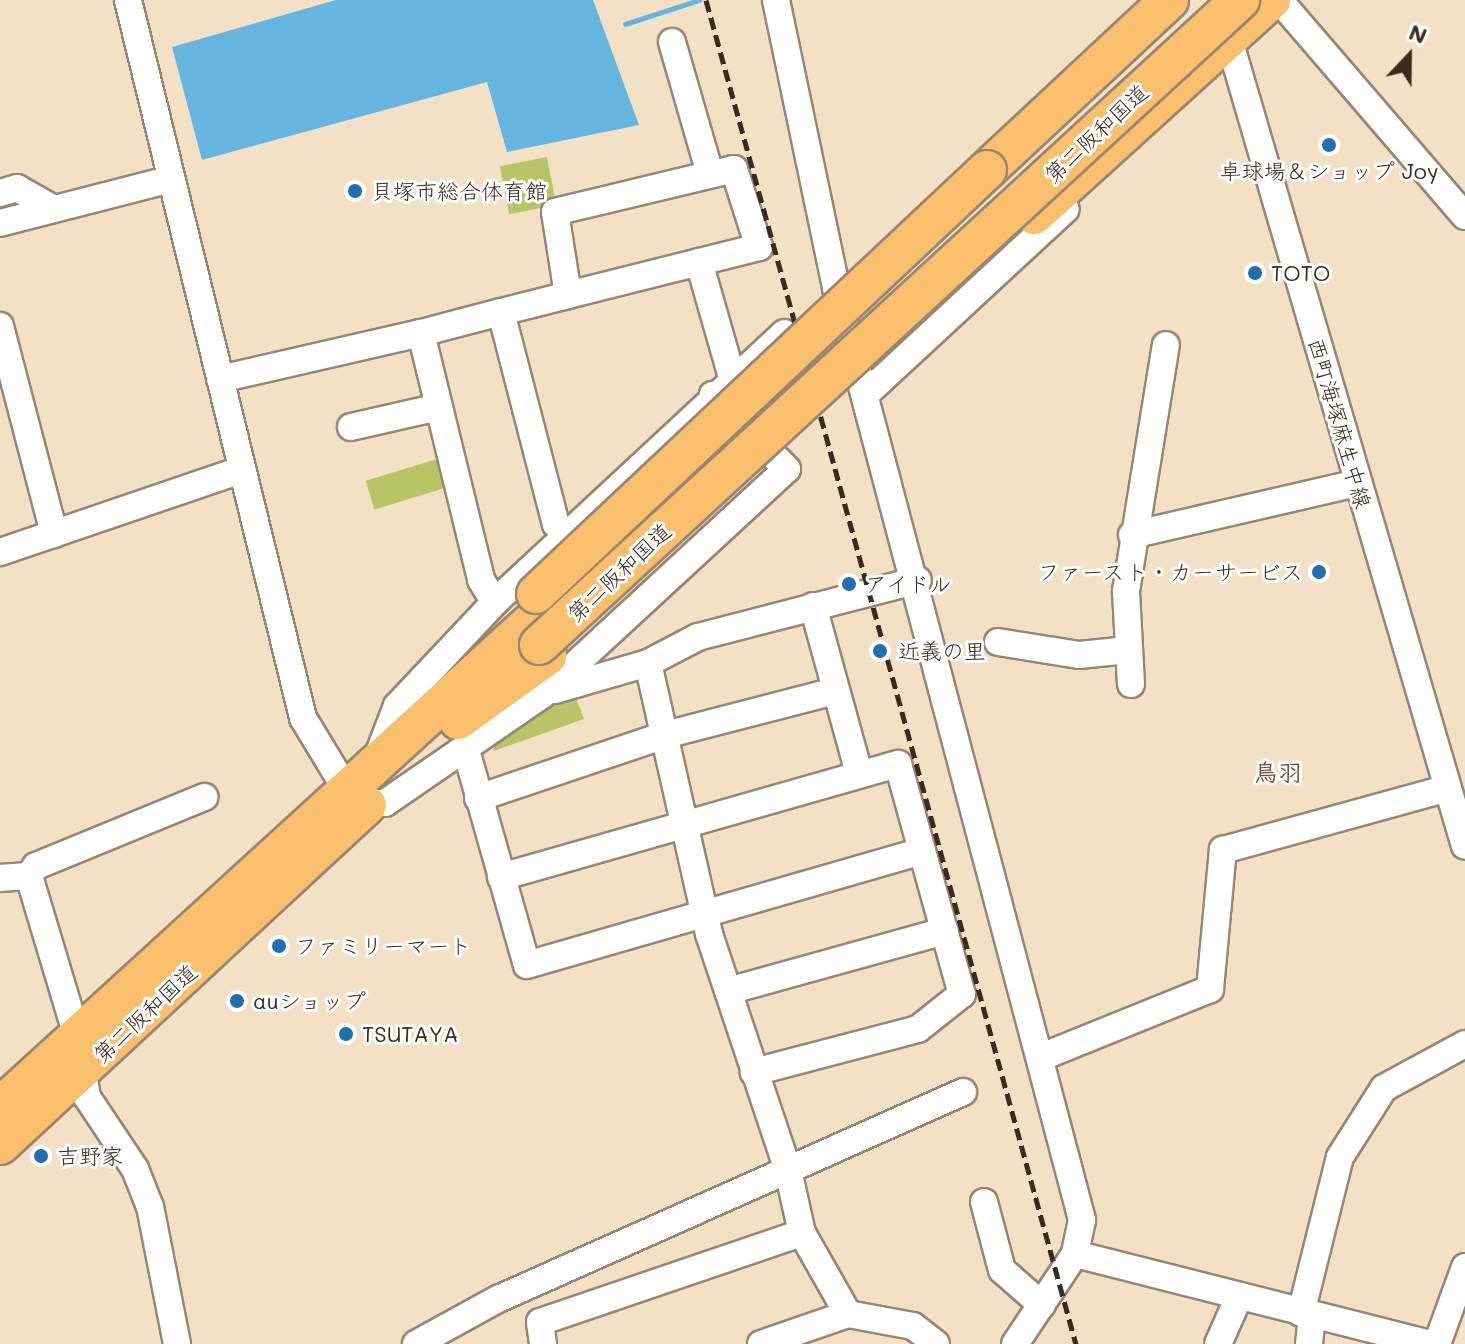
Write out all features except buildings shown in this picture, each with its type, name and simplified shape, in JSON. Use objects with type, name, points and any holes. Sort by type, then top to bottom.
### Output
[{"type":"highway","name":"第二阪和国道","points":[[357,796],[375,762],[496,653],[543,599],[1207,0]]},
{"type":"highway","name":"第二阪和国道","points":[[0,1145],[79,1054],[357,796],[462,735],[543,651],[1240,0]]},
{"type":"highway","points":[[543,651],[1271,0]]},
{"type":"highway","points":[[543,599],[987,170],[1163,6]]},
{"type":"highway","name":"第二阪和国道","points":[[0,1107],[79,1054]]},
{"type":"street","points":[[128,0],[303,718],[357,796]]},
{"type":"street","points":[[776,0],[836,288],[918,580],[1044,1056],[1082,1220],[1075,1254],[1015,1344]]},
{"type":"street","name":"西町海塚麻生中線","points":[[1217,0],[1465,846]]},
{"type":"street","points":[[1279,0],[1465,216]]},
{"type":"street","points":[[836,288],[1127,24],[1163,6]]},
{"type":"street","points":[[672,42],[710,174]]},
{"type":"street","points":[[866,394],[1182,102],[1191,73]]},
{"type":"street","points":[[220,379],[421,333],[759,247],[734,169],[555,212],[568,295]]},
{"type":"street","points":[[0,223],[171,179]]},
{"type":"street","points":[[0,193],[17,188],[52,208]]},
{"type":"street","points":[[699,262],[732,377]]},
{"type":"street","points":[[501,312],[556,524],[567,536]]},
{"type":"street","points":[[0,326],[54,534]]},
{"type":"street","points":[[421,333],[481,580],[495,602]]},
{"type":"street","points":[[375,762],[397,706],[495,602],[732,377],[784,333]]},
{"type":"street","points":[[1131,684],[1132,535],[1166,345]]},
{"type":"street","points":[[542,695],[787,469],[713,395]]},
{"type":"street","points":[[351,427],[439,407]]},
{"type":"street","points":[[0,552],[241,470]]},
{"type":"street","points":[[1132,535],[1358,483]]},
{"type":"street","points":[[918,580],[698,637],[648,663],[542,695],[462,735],[527,965],[922,851]]},
{"type":"street","points":[[813,606],[859,773]]},
{"type":"street","points":[[998,642],[1079,655],[1129,650]]},
{"type":"street","points":[[648,663],[728,991],[788,1170],[802,1233],[848,1314]]},
{"type":"street","points":[[478,798],[665,735],[835,691]]},
{"type":"street","points":[[501,877],[685,819],[898,764],[962,994],[918,1029],[754,1072]]},
{"type":"street","points":[[1044,1056],[1210,989],[1223,850],[1448,788]]},
{"type":"street","points":[[29,876],[36,866],[204,797]]},
{"type":"street","points":[[29,876],[79,1054],[87,1097],[135,1169],[150,1207],[177,1344]]},
{"type":"street","points":[[0,878],[29,876]]},
{"type":"street","points":[[728,991],[945,931]]},
{"type":"street","points":[[1309,1344],[1307,1314],[1340,1157],[1384,1088],[1465,1044]]},
{"type":"street","points":[[416,1344],[433,1330],[963,1092]]},
{"type":"street","points":[[984,1202],[984,1231],[1002,1270],[1042,1305]]},
{"type":"street","points":[[543,1344],[540,1322],[802,1233]]},
{"type":"street","points":[[1075,1254],[1238,1299],[1434,1344],[1465,1267]]},
{"type":"street","points":[[1218,1344],[1238,1299]]},
{"type":"street","points":[[761,1344],[848,1314],[913,1326],[936,1344]]},
{"type":"green space","points":[[547,157],[556,205],[509,214],[500,166]]},
{"type":"green space","points":[[447,456],[456,485],[374,510],[366,481]]},
{"type":"green space","points":[[571,685],[584,719],[494,751],[489,737]]},
{"type":"water","points":[[336,0],[593,0],[639,125],[507,152],[487,82],[202,160],[172,47]]},
{"type":"waterway","points":[[625,24],[699,0]]},
{"type":"railway","points":[[706,0],[1076,1344]]},
{"type":"place","name":"卓球場＆ショップ Joy","points":[[1329,145]]},
{"type":"place","name":"貝塚市総合体育館","points":[[355,191]]},
{"type":"place","name":"TOTO","points":[[1255,273]]},
{"type":"place","name":"ファースト・カーサービス","points":[[1319,572]]},
{"type":"place","name":"アイドル","points":[[849,584]]},
{"type":"place","name":"近義の里","points":[[880,651]]},
{"type":"place","name":"ファミリーマート","points":[[279,946]]},
{"type":"place","name":"auショップ","points":[[237,1001]]},
{"type":"place","name":"TSUTAYA","points":[[346,1034]]},
{"type":"place","name":"吉野家","points":[[41,1156]]},
{"type":"district","name":"鳥羽","points":[[1278,772]]}]
